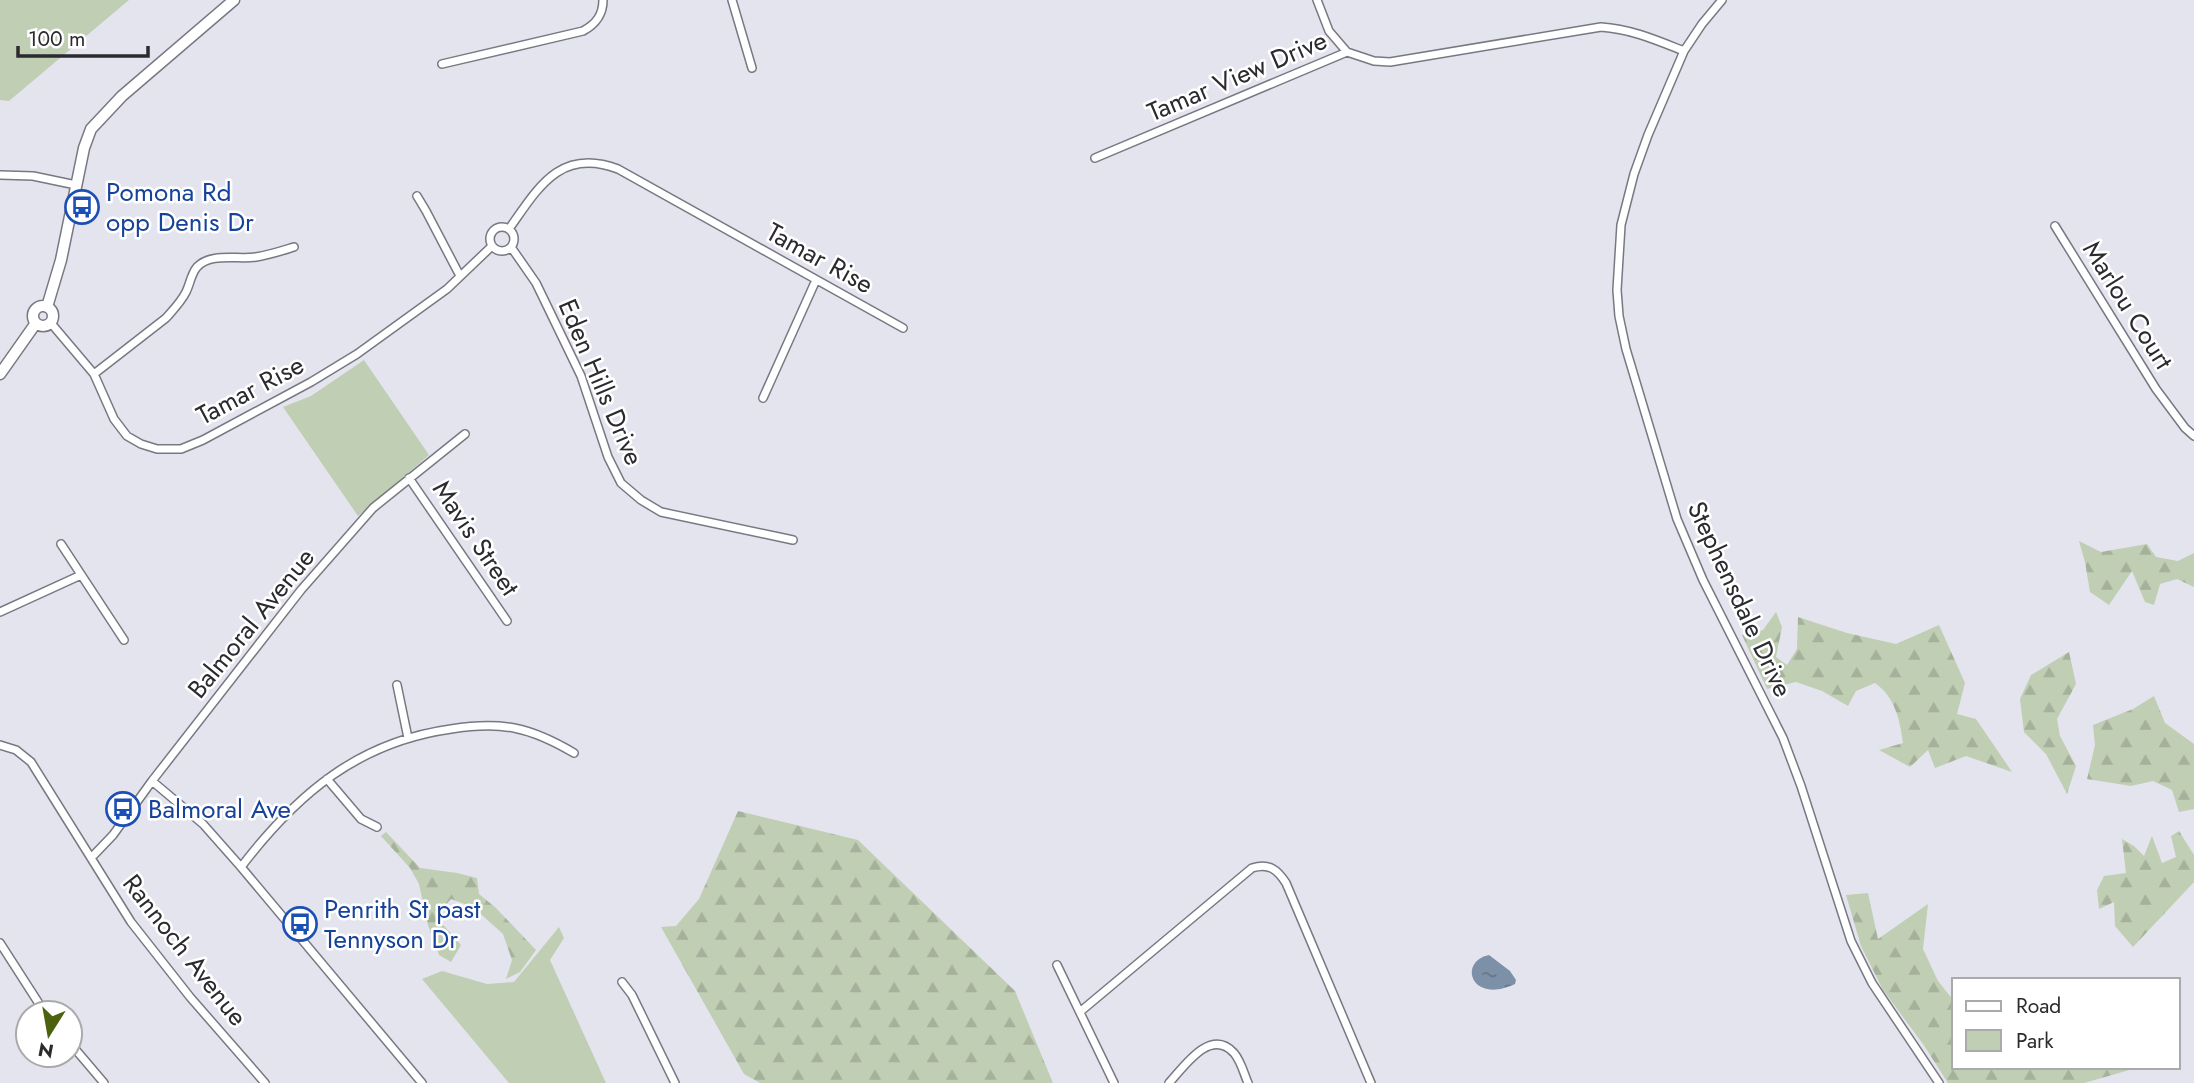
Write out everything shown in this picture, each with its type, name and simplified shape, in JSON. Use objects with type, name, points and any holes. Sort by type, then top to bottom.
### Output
[{"type":"street","points":[[47,307],[61,260],[88,136],[122,96],[234,0]]},
{"type":"street","points":[[442,64],[583,31],[597,21],[603,0]]},
{"type":"street","points":[[732,0],[752,68]]},
{"type":"street","points":[[1317,0],[1329,31],[1347,52]]},
{"type":"street","name":"Stephensdale Drive","points":[[1722,0],[1684,51],[1634,174],[1621,225],[1617,290],[1619,316],[1626,349],[1676,519],[1703,580],[1783,738],[1851,942],[1872,983],[1939,1083]]},
{"type":"street","name":"Tamar View Drive","points":[[1095,158],[1347,52],[1374,61],[1390,62],[1601,27],[1645,35],[1684,51]]},
{"type":"street","name":"Tamar Rise","points":[[509,229],[551,175],[565,166],[603,163],[902,328]]},
{"type":"street","points":[[0,175],[33,176],[76,186]]},
{"type":"street","points":[[416,196],[460,276]]},
{"type":"street","name":"Marlou Court","points":[[2055,226],[2156,389],[2194,436]]},
{"type":"street","points":[[494,229],[509,229],[514,240],[511,247],[501,251],[492,246],[490,240],[494,229]]},
{"type":"street","name":"Tamar Rise","points":[[50,322],[94,374],[114,419],[127,436],[157,449],[181,449],[299,389],[356,354],[410,317],[492,246]]},
{"type":"street","points":[[94,374],[176,308],[199,264],[209,259],[256,257],[293,247]]},
{"type":"street","name":"Eden Hills Drive","points":[[511,247],[536,283],[581,376],[608,457],[621,483],[661,512],[793,540]]},
{"type":"street","points":[[763,398],[816,280]]},
{"type":"street","points":[[41,306],[47,307],[52,314],[50,322],[42,326],[36,323],[34,312],[41,306]]},
{"type":"street","points":[[0,374],[36,323]]},
{"type":"street","name":"Balmoral Avenue","points":[[91,858],[113,835],[301,590],[373,508],[465,434]]},
{"type":"street","name":"Mavis Street","points":[[410,478],[507,621]]},
{"type":"street","points":[[61,544],[124,640]]},
{"type":"street","points":[[0,612],[81,575]]},
{"type":"street","points":[[397,685],[408,738]]},
{"type":"street","points":[[241,867],[268,832],[327,779],[358,758],[385,745],[430,732],[468,726],[500,725],[526,730],[554,741],[574,753]]},
{"type":"street","name":"Rannoch Avenue","points":[[0,745],[16,750],[30,762],[131,922],[190,997],[265,1083]]},
{"type":"street","points":[[327,779],[361,819],[377,827]]},
{"type":"street","points":[[152,781],[203,824],[422,1083]]},
{"type":"street","points":[[1082,1011],[1252,868],[1262,865],[1272,867],[1286,883],[1371,1083]]},
{"type":"street","points":[[0,943],[37,999]]},
{"type":"street","points":[[1057,965],[1082,1011],[1114,1083]]},
{"type":"street","points":[[622,982],[632,995],[676,1083]]},
{"type":"street","points":[[1170,1083],[1195,1054],[1210,1045],[1218,1045],[1234,1053],[1248,1083]]},
{"type":"street","points":[[84,1059],[104,1083]]},
{"type":"green space","points":[[0,0],[129,0],[9,101],[0,100]]},
{"type":"green space","points":[[364,360],[429,455],[358,516],[283,407],[311,396]]},
{"type":"green space","points":[[2079,541],[2101,552],[2147,544],[2156,557],[2178,561],[2194,553],[2194,587],[2177,579],[2160,584],[2154,605],[2145,602],[2132,571],[2109,605],[2090,592]]},
{"type":"green space","points":[[1776,612],[1782,627],[1776,657],[1787,665],[1797,649],[1798,617],[1847,633],[1896,644],[1939,625],[1965,683],[1957,714],[1976,719],[2012,772],[1966,756],[1935,768],[1928,750],[1910,767],[1879,750],[1903,743],[1892,702],[1875,683],[1856,691],[1848,706],[1822,691],[1796,682],[1767,689],[1742,635],[1763,630]]},
{"type":"green space","points":[[2069,652],[2076,684],[2057,719],[2060,736],[2076,766],[2067,794],[2046,754],[2024,732],[2020,699],[2031,675]]},
{"type":"green space","points":[[2154,696],[2165,723],[2194,744],[2194,809],[2179,812],[2172,790],[2153,781],[2131,786],[2087,779],[2095,745],[2093,725],[2133,709]]},
{"type":"green space","points":[[738,811],[858,840],[1015,991],[1053,1083],[760,1083],[744,1074],[661,927],[676,926],[699,899]]},
{"type":"green space","points":[[2179,831],[2194,855],[2194,882],[2133,947],[2115,926],[2114,902],[2099,909],[2097,890],[2104,876],[2126,873],[2122,839],[2144,856],[2152,836],[2162,863],[2176,857],[2171,836]]},
{"type":"green space","points":[[386,832],[420,868],[477,878],[479,894],[536,950],[520,972],[506,979],[512,960],[503,934],[473,907],[451,899],[438,919],[461,945],[451,962],[439,955],[428,925],[419,884],[410,868],[381,836]]},
{"type":"green space","points":[[1868,893],[1878,939],[1928,904],[1923,949],[1938,981],[1952,998],[1952,1069],[2133,1069],[2084,1083],[1948,1083],[1883,990],[1861,946],[1846,895]]},
{"type":"green space","points":[[559,927],[564,938],[550,960],[606,1083],[509,1083],[422,979],[442,971],[487,984],[514,982]]},
{"type":"water","points":[[1489,955],[1510,971],[1516,980],[1515,984],[1500,989],[1479,986],[1472,972],[1474,965],[1479,959]]},
{"type":"place","name":"Pomona Rd opp Denis Dr","points":[[82,207]]},
{"type":"place","name":"Balmoral Ave","points":[[123,809]]},
{"type":"place","name":"Penrith St past Tennyson Dr","points":[[300,924]]}]
